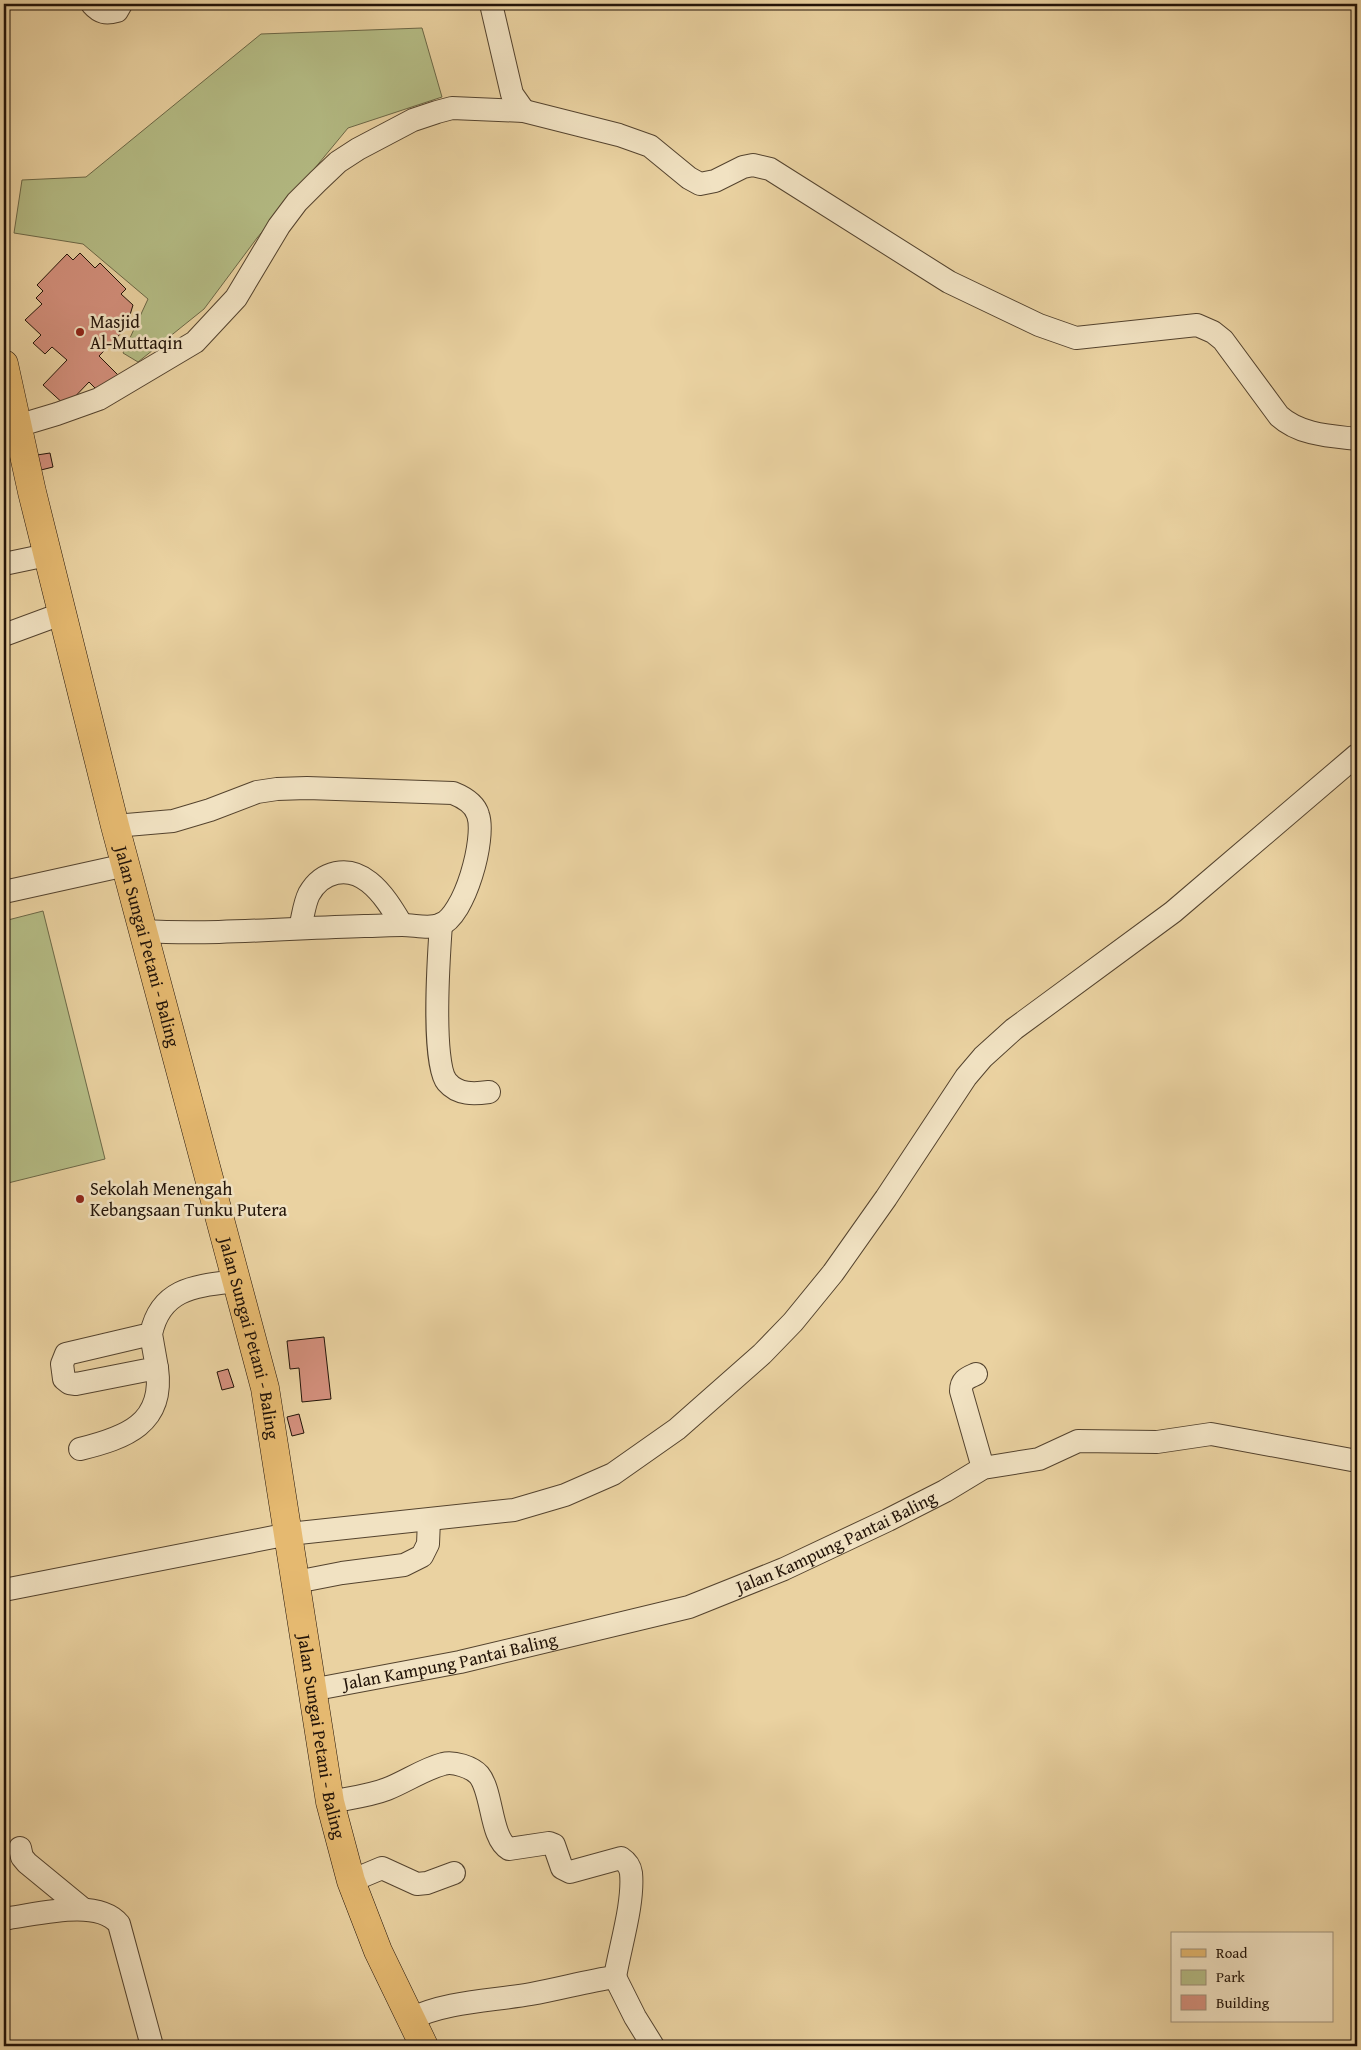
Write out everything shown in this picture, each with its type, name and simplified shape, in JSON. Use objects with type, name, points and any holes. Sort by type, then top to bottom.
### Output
[{"type":"main road","name":"Jalan Sungai Petani - Baling","points":[[4,364],[61,614],[115,826],[238,1281],[265,1388],[330,1802],[351,1881],[378,1951],[416,2038]]},
{"type":"street","points":[[92,4],[108,14],[117,10],[120,4]]},
{"type":"street","points":[[490,4],[512,94],[524,111]]},
{"type":"street","points":[[17,426],[99,399],[195,342],[236,298],[279,226],[297,202],[338,162],[358,149],[414,120],[452,108],[524,111],[637,140],[661,154],[689,178],[700,184],[715,181],[743,167],[753,165],[770,169],[966,292],[1023,318],[1076,338],[1197,325],[1213,332],[1223,340],[1279,416],[1286,422],[1312,432],[1357,439]]},
{"type":"street","points":[[4,564],[47,555]]},
{"type":"street","points":[[4,635],[61,614]]},
{"type":"street","points":[[4,1590],[289,1534],[514,1510],[565,1495],[613,1474],[677,1429],[762,1354],[793,1322],[838,1265],[886,1198],[966,1077],[982,1058],[1014,1029],[1173,912],[1357,755]]},
{"type":"street","points":[[115,826],[174,820],[210,810],[244,796],[277,789],[307,788],[454,793],[474,807],[478,814],[480,838],[478,853],[460,902],[450,918],[441,924],[429,927],[402,925],[300,928],[196,934],[143,931]]},
{"type":"street","points":[[4,892],[126,865]]},
{"type":"street","points":[[300,928],[310,893],[325,876],[337,872],[359,875],[369,882],[402,925]]},
{"type":"street","points":[[441,924],[437,988],[440,1067],[445,1080],[454,1089],[472,1094],[489,1092]]},
{"type":"street","points":[[80,1449],[127,1435],[141,1425],[148,1416],[154,1402],[158,1379],[150,1334],[156,1314],[169,1299],[207,1285],[238,1281]]},
{"type":"street","points":[[150,1334],[66,1354],[63,1358],[61,1372],[64,1380],[76,1384],[157,1368]]},
{"type":"street","points":[[976,1374],[961,1383],[961,1390],[983,1468]]},
{"type":"street","name":"Jalan Kampung Pantai Baling","points":[[312,1690],[460,1662],[689,1607],[784,1569],[888,1520],[945,1491],[983,1468],[997,1468],[1039,1459],[1078,1441],[1156,1442],[1210,1434],[1357,1461]]},
{"type":"street","points":[[296,1582],[404,1564],[413,1560],[426,1551],[430,1520]]},
{"type":"street","points":[[330,1802],[385,1790],[443,1764],[455,1764],[467,1768],[479,1776],[500,1837],[509,1849],[541,1844],[554,1845],[562,1868],[570,1872],[621,1858],[628,1864],[631,1873],[630,1890],[615,1977],[630,2008],[653,2046]]},
{"type":"street","points":[[20,1848],[26,1863],[83,1909]]},
{"type":"street","points":[[351,1881],[382,1868],[417,1884],[427,1883],[454,1873]]},
{"type":"street","points":[[9,1918],[83,1909],[106,1912],[118,1924],[152,2046]]},
{"type":"street","points":[[416,2038],[451,2006],[547,1991],[582,1982],[615,1977]]},
{"type":"green space","points":[[422,28],[442,97],[348,128],[257,238],[204,309],[138,362],[123,353],[148,299],[83,244],[14,233],[22,180],[86,177],[261,34]]},
{"type":"green space","points":[[43,911],[105,1159],[4,1184],[4,921]]},
{"type":"building","name":"Masjid Al-Muttaqin","points":[[80,253],[95,268],[100,263],[126,289],[121,294],[133,305],[126,328],[99,356],[118,375],[100,393],[89,382],[66,406],[43,385],[67,360],[52,347],[45,354],[33,343],[41,335],[25,320],[42,304],[36,298],[43,291],[37,285],[67,254],[73,260]]},
{"type":"building","points":[[50,453],[53,467],[41,470],[37,455]]},
{"type":"building","points":[[324,1337],[331,1399],[302,1402],[299,1368],[290,1369],[287,1341]]},
{"type":"building","points":[[228,1369],[234,1387],[222,1390],[217,1372]]},
{"type":"building","points":[[299,1414],[304,1433],[292,1436],[287,1417]]},
{"type":"place","name":"Masjid Al-Muttaqin","points":[[80,332]]},
{"type":"place","name":"Sekolah Menengah Kebangsaan Tunku Putera","points":[[80,1199]]}]
